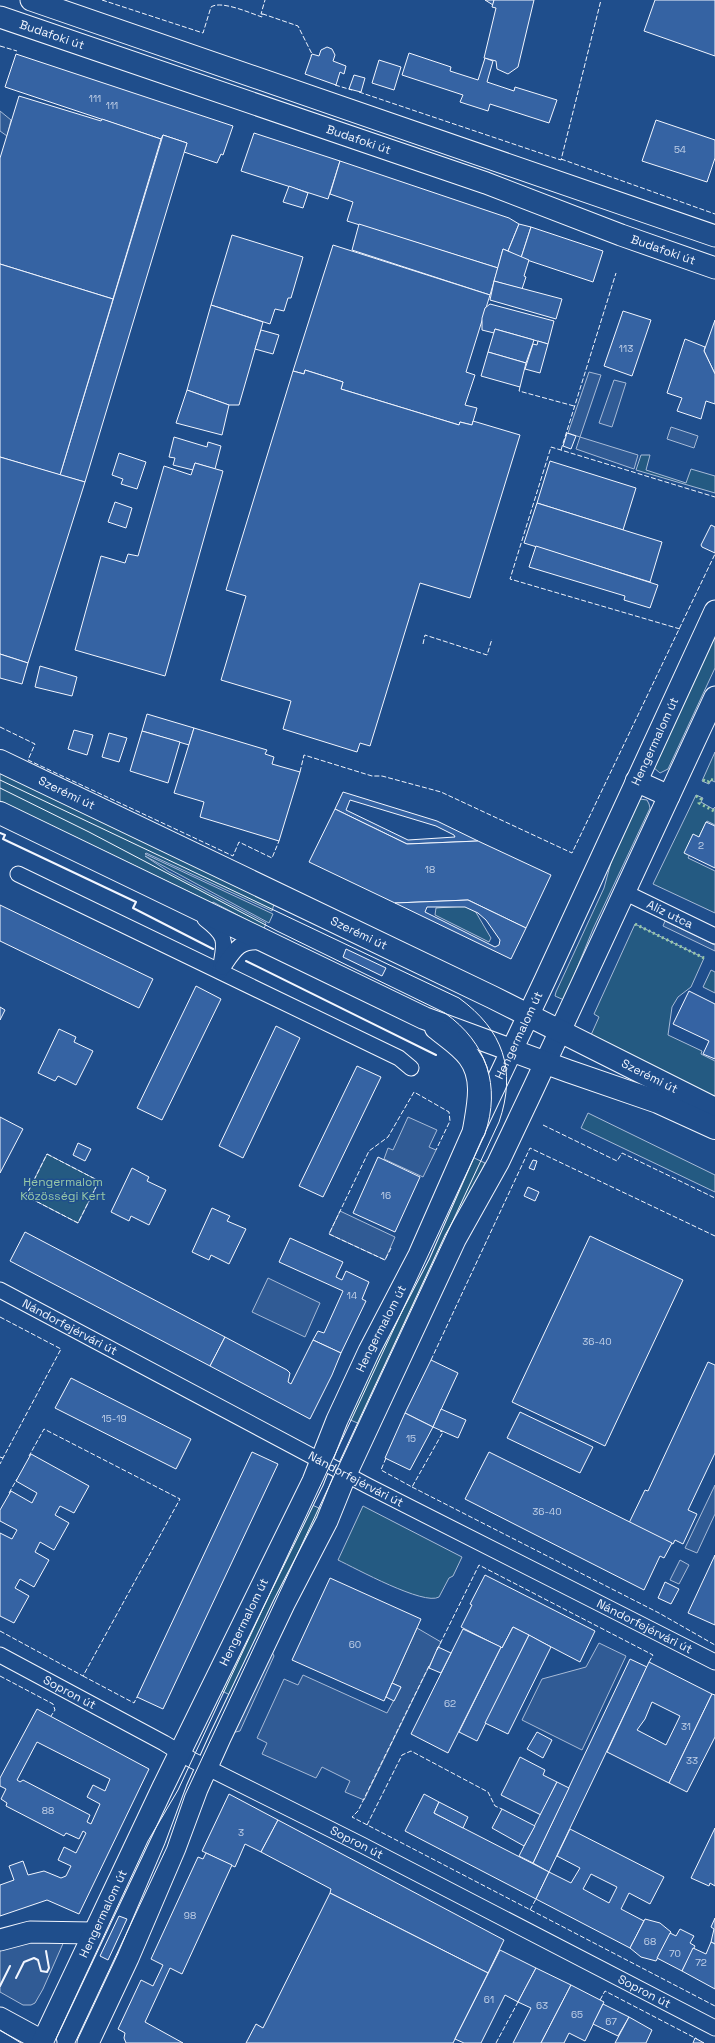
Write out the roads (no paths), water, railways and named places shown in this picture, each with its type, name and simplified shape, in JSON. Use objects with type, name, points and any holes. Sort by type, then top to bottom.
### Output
[{"type":"main road","name":"Budafoki út","points":[[30,0],[715,236]]},
{"type":"main road","name":"Budafoki út","points":[[0,16],[486,184],[620,235],[715,268]]},
{"type":"main road","points":[[249,101],[257,79]]},
{"type":"main road","points":[[560,212],[569,185]]},
{"type":"main road","points":[[620,235],[630,207]]},
{"type":"main road","name":"Hengermalom út","points":[[44,2042],[93,1933],[322,1461],[337,1420],[369,1351],[418,1255],[474,1130],[715,611]]},
{"type":"main road","points":[[88,2043],[128,1958],[175,1848],[207,1767],[284,1604],[327,1520],[346,1474],[455,1240],[498,1163],[715,697]]},
{"type":"main road","name":"Szerémi út","points":[[0,761],[715,1108]]},
{"type":"main road","points":[[636,781],[669,796]]},
{"type":"main road","name":"Szerémi út","points":[[0,813],[424,1018],[512,1051],[658,1102],[715,1128]]},
{"type":"main road","points":[[424,1018],[465,1052],[475,1068],[479,1084],[474,1130]]},
{"type":"main road","points":[[0,1940],[30,1932],[93,1933]]},
{"type":"main road","points":[[0,2018],[44,2042]]},
{"type":"street","points":[[18,874],[399,1058],[411,1068]]},
{"type":"street","name":"Alíz utca","points":[[624,892],[715,936]]},
{"type":"street","points":[[174,896],[219,930],[224,938],[220,971]]},
{"type":"street","points":[[220,971],[232,952],[240,945],[250,941],[271,943]]},
{"type":"street","name":"Nándorfejérvári út","points":[[0,1290],[346,1474],[715,1662]]},
{"type":"street","name":"Sopron út","points":[[0,1655],[158,1739],[180,1754],[362,1845],[715,2028]]},
{"type":"tram line","points":[[0,780],[459,998],[474,1010],[496,1038],[502,1052],[506,1068],[507,1085],[499,1122],[185,1795],[167,1847],[75,2043]]},
{"type":"tram line","points":[[0,788],[89,832],[277,931],[445,1013],[471,1038],[480,1052],[487,1067],[491,1099],[490,1116],[485,1134],[178,1790],[148,1841],[54,2043]]},
{"type":"tram line","points":[[0,2030],[21,2043]]},
{"type":"park label","name":"Hengermalom Közösségi Kert","points":[[63,1189]]}]
